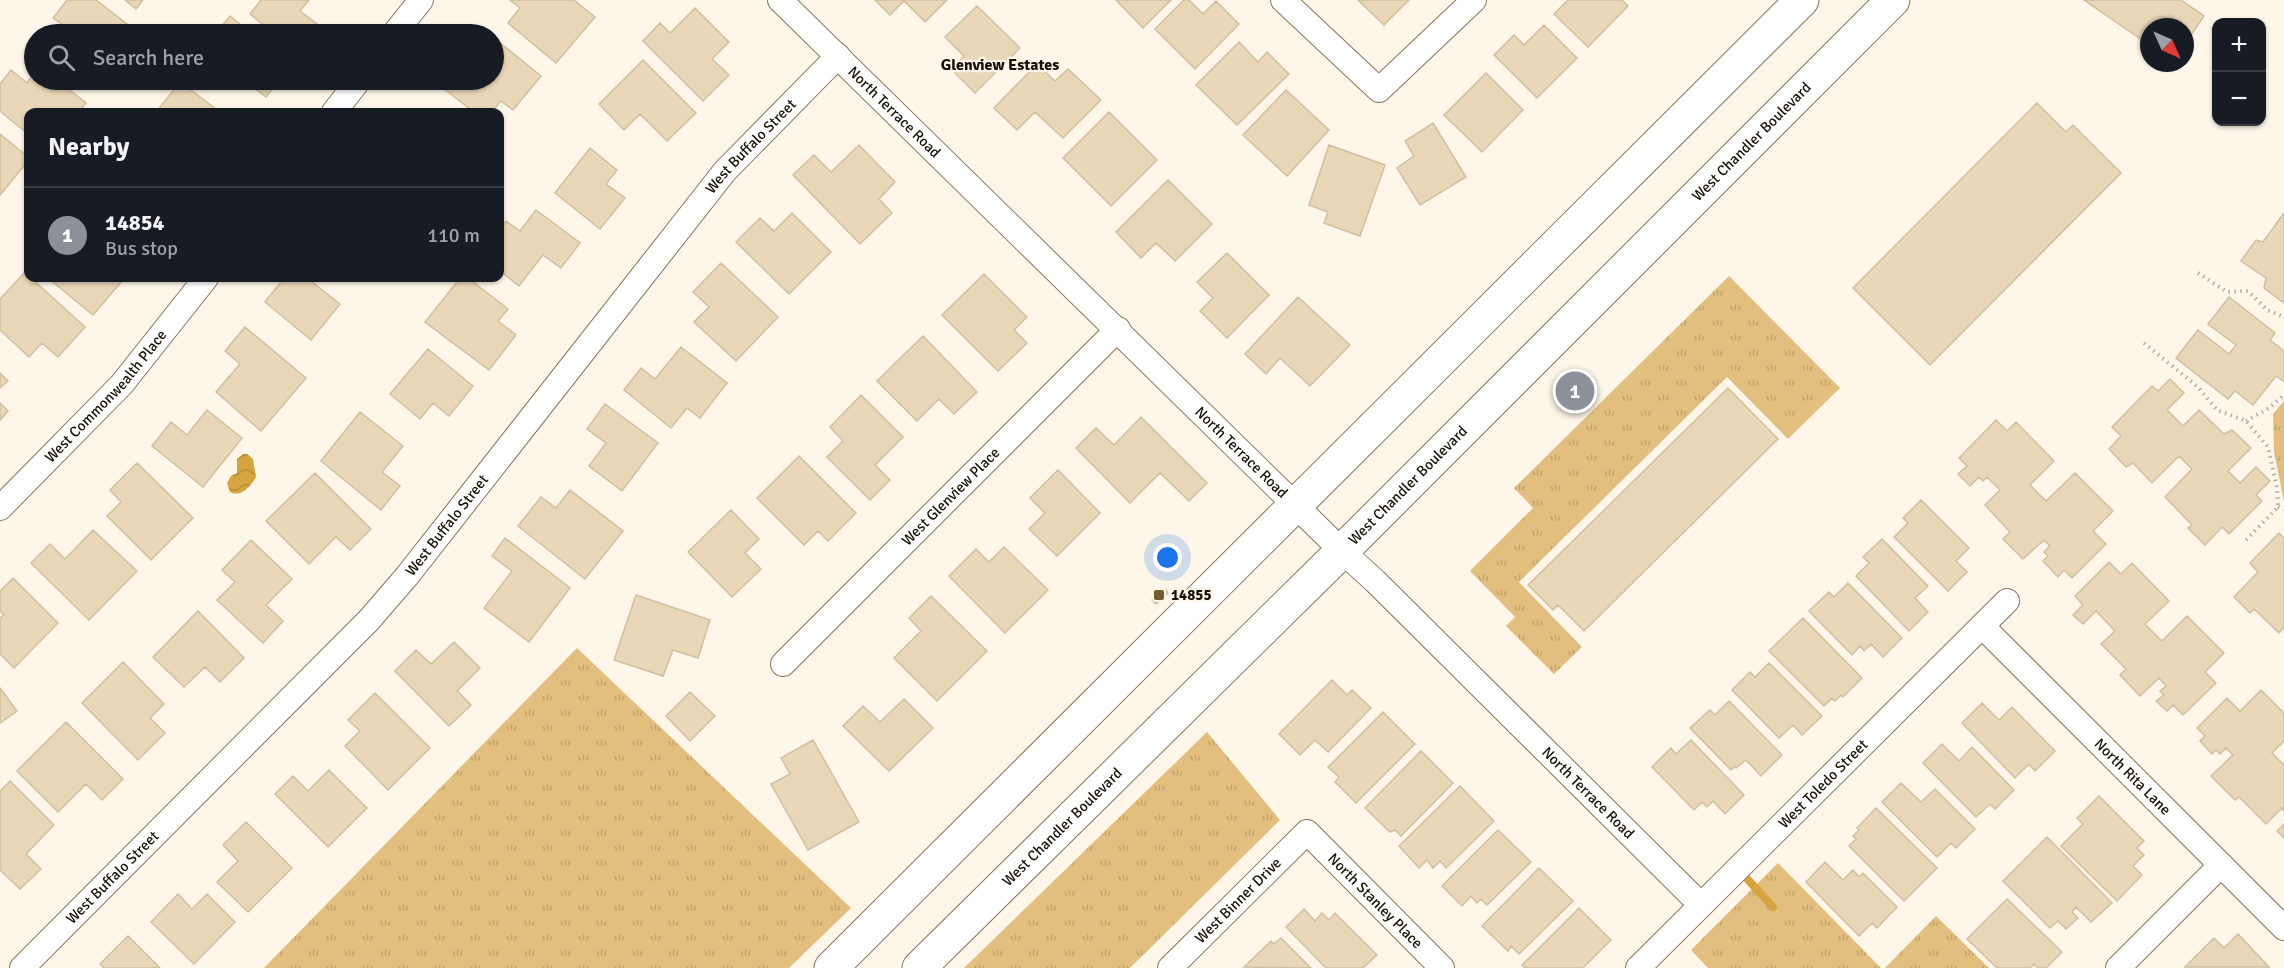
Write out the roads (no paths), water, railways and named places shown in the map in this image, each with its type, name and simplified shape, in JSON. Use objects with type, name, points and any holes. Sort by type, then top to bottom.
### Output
[{"type":"main road","name":"West Chandler Boulevard","points":[[919,968],[1342,551],[1893,0]]},
{"type":"main road","points":[[831,968],[1295,505],[1791,3]]},
{"type":"street","points":[[402,24],[421,0]]},
{"type":"street","name":"North Terrace Road","points":[[780,0],[1342,551],[1378,583],[1701,905]]},
{"type":"street","points":[[1283,0],[1379,90],[1474,0]]},
{"type":"street","name":"West Buffalo Street","points":[[22,968],[369,620],[407,576],[725,171],[838,56]]},
{"type":"street","points":[[337,108],[351,90]]},
{"type":"street","name":"West Commonwealth Place","points":[[0,508],[122,384],[203,282]]},
{"type":"street","name":"West Glenview Place","points":[[783,664],[1118,329]]},
{"type":"street","name":"West Toledo Street","points":[[1638,968],[2007,601]]},
{"type":"street","name":"North Rita Lane","points":[[1982,626],[2284,928]]},
{"type":"street","name":"West Binner Drive","points":[[1170,968],[1307,832]]},
{"type":"street","name":"North Stanley Place","points":[[1307,832],[1442,968]]},
{"type":"street","points":[[2118,968],[2221,865]]},
{"type":"water","points":[[243,454],[253,459],[256,477],[242,492],[230,492],[227,483],[231,476],[237,473],[237,459]]},
{"type":"waterway","points":[[1740,871],[1773,907]]},
{"type":"place","name":"14854","points":[[1575,391]]},
{"type":"place","name":"14855","points":[[1159,595]]},
{"type":"district","name":"Glenview Estates","points":[[1000,65]]}]
